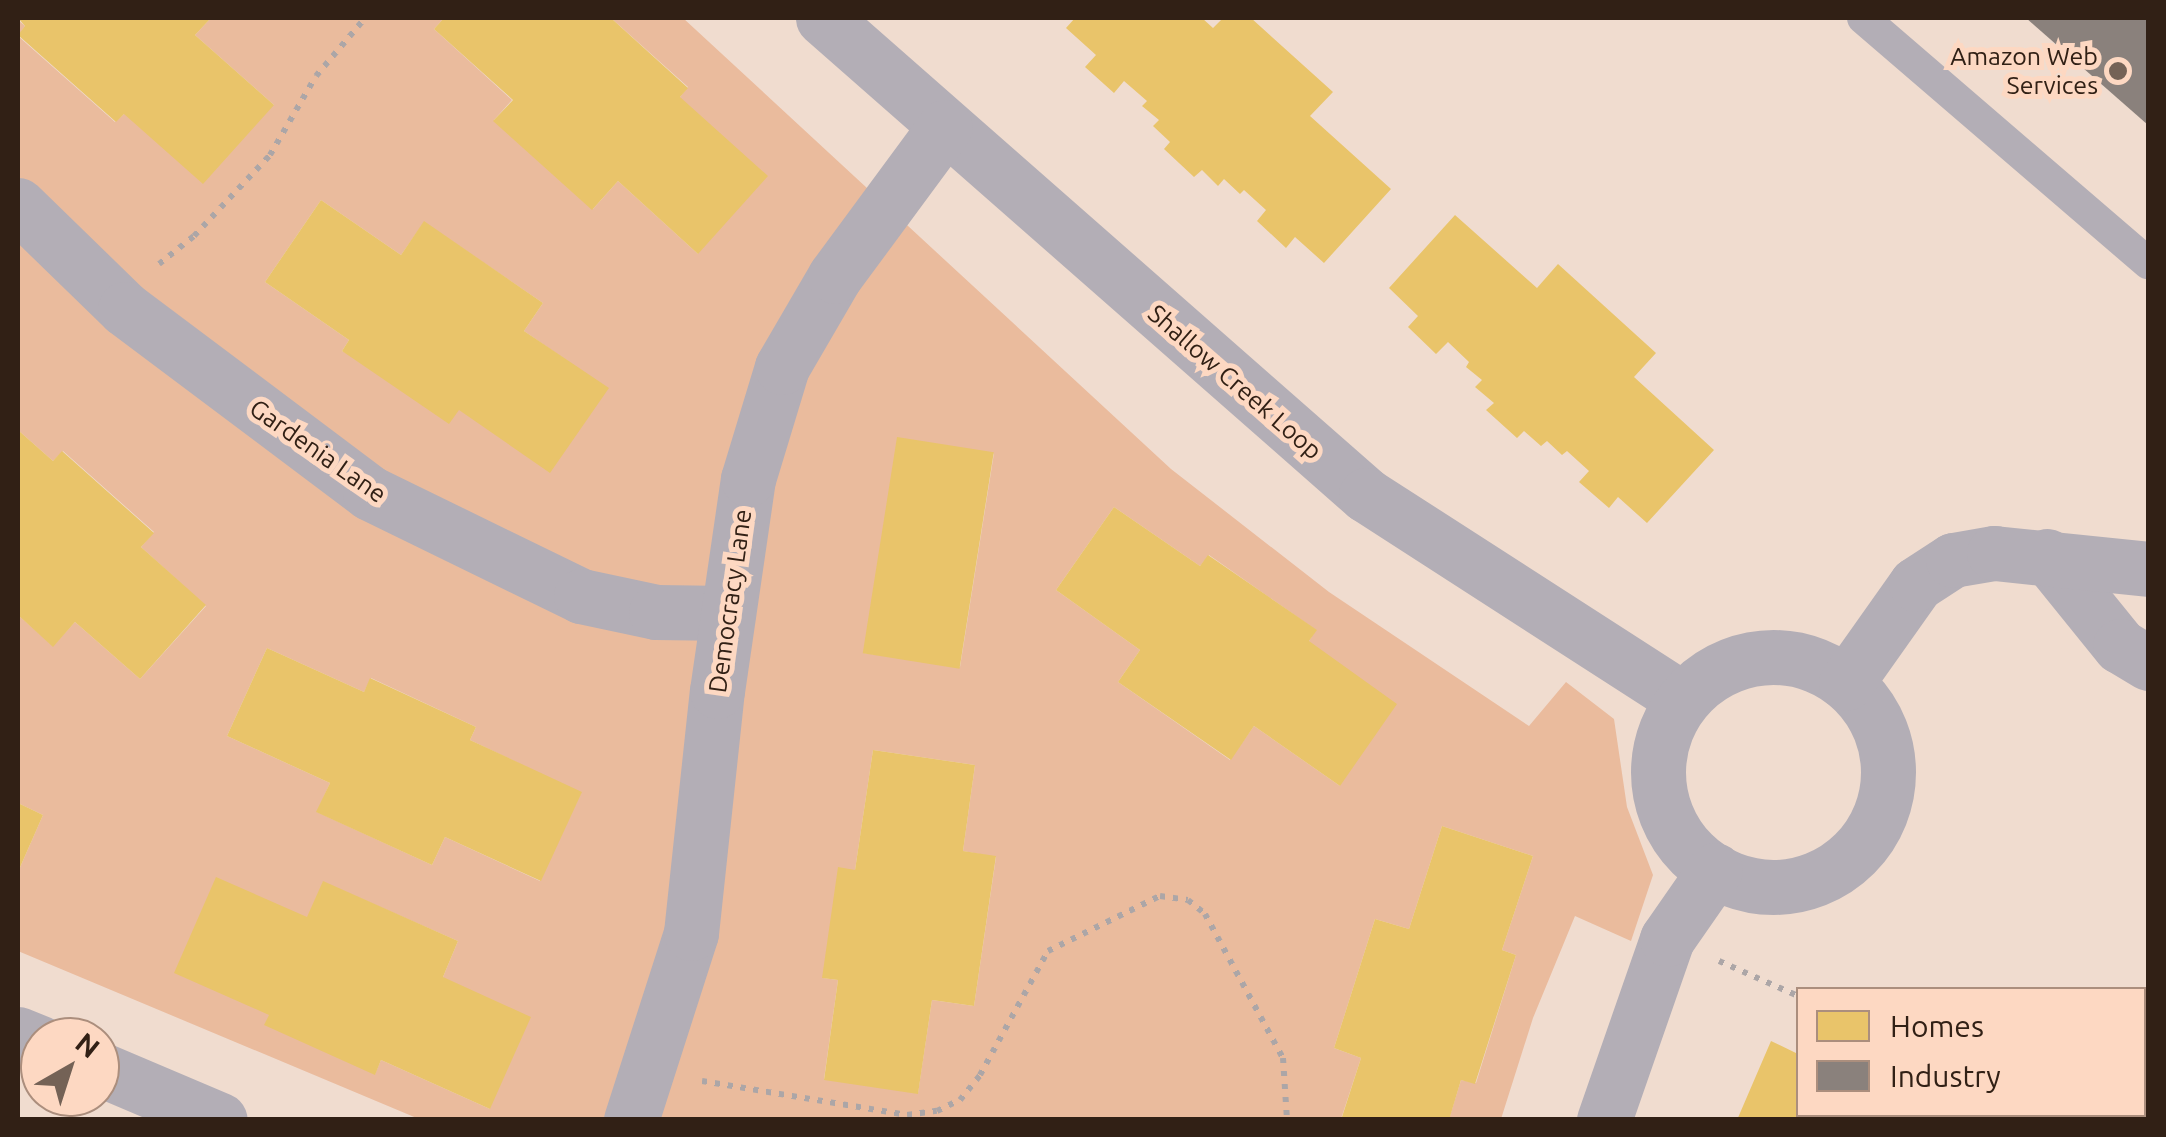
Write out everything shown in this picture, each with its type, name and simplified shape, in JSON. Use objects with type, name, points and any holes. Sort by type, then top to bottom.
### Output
[{"type":"street","name":"Shallow Creek Loop","points":[[824,18],[1366,495],[1683,699]]},
{"type":"street","name":"Democracy Lane","points":[[638,1096],[692,933],[728,613],[748,479],[782,367],[835,276],[946,128]]},
{"type":"street","name":"Gardenia Lane","points":[[18,205],[113,298],[370,493],[581,596],[656,612],[728,613]]},
{"type":"street","points":[[1846,683],[1916,584],[1953,560],[1994,553],[2148,569]]},
{"type":"street","points":[[2047,556],[2120,646],[2148,664]]},
{"type":"street","points":[[1779,657],[1814,664],[1846,683],[1869,709],[1885,743],[1888,779],[1881,814],[1863,845],[1836,870],[1803,884],[1767,888],[1715,870],[1676,835],[1661,802],[1658,766],[1665,731],[1683,699],[1710,675],[1742,661],[1779,657]]},
{"type":"street","points":[[1604,1120],[1667,939],[1715,870]]},
{"type":"street","points":[[120,1078],[220,1120]]},
{"type":"lane","points":[[1863,18],[2148,263]]},
{"type":"path","points":[[113,298],[194,236],[270,155],[316,76],[364,18]]},
{"type":"path","points":[[638,1096],[907,1115],[937,1111],[960,1100],[980,1074],[1048,951],[1160,896],[1188,900],[1205,914],[1283,1058],[1287,1120]]},
{"type":"path","points":[[1667,939],[1796,995]]},
{"type":"shaded area","points":[[211,18],[444,18],[434,29],[512,100],[494,120],[593,209],[618,181],[698,254],[680,97],[688,87],[611,18],[683,18],[1171,469],[1329,592],[1529,726],[1566,682],[1614,719],[1627,807],[1653,875],[1631,941],[1575,916],[1533,1018],[1501,1119],[1449,1119],[1461,1080],[1476,1083],[1516,955],[1502,950],[1533,856],[1442,826],[1409,929],[1375,919],[1334,1048],[1361,1058],[1341,1119],[419,1119],[18,951],[18,872],[43,815],[18,803],[18,615],[53,646],[75,622],[140,679],[206,606],[141,547],[154,532],[63,451],[53,461],[18,430],[18,36],[115,122],[124,114],[274,105],[195,35]],"holes":[[[321,200],[401,255],[424,222],[543,303],[524,331],[608,389],[459,410],[342,351],[349,340],[265,282]],[[994,453],[960,667],[864,653]],[[1114,507],[1200,566],[1209,555],[1316,630],[1309,641],[1340,786],[1254,726],[1230,760],[1118,682],[1140,650],[1056,590]],[[267,648],[364,692],[371,678],[476,727],[470,740],[581,793],[540,881],[445,837],[432,865],[317,812],[330,783],[227,736]],[[873,750],[975,765],[963,851],[996,857],[974,1006],[932,1000],[918,1093],[824,1079],[838,980],[823,978],[855,870]],[[323,882],[458,941],[443,977],[490,1109],[381,1060],[375,1074],[269,1015]]]},
{"type":"building: Homes","points":[[18,18],[211,18],[195,35],[274,105],[203,184],[124,114],[116,122],[18,35],[25,26]]},
{"type":"building: Homes","points":[[444,18],[611,18],[688,88],[680,97],[768,176],[698,254],[618,181],[592,210],[493,121],[513,100],[434,29]]},
{"type":"building: Homes","points":[[1075,18],[1202,18],[1213,28],[1223,18],[1251,18],[1333,92],[1310,116],[1391,189],[1324,263],[1295,237],[1286,248],[1257,221],[1266,210],[1244,190],[1240,194],[1224,179],[1218,186],[1202,170],[1194,177],[1164,149],[1170,142],[1153,126],[1159,120],[1142,106],[1147,101],[1124,81],[1114,93],[1085,67],[1096,55],[1066,28]]},
{"type":"building: Homes","points":[[321,200],[401,255],[424,221],[543,303],[524,331],[609,388],[550,473],[459,410],[449,424],[342,351],[349,340],[265,282]]},
{"type":"building: Homes","points":[[1455,215],[1537,288],[1558,264],[1656,353],[1634,377],[1714,450],[1647,523],[1618,497],[1609,508],[1579,482],[1589,471],[1567,451],[1562,455],[1547,441],[1541,446],[1524,431],[1517,438],[1486,410],[1494,403],[1475,387],[1482,380],[1466,367],[1469,362],[1448,342],[1436,354],[1408,327],[1418,316],[1389,288]]},
{"type":"building: Homes","points":[[18,430],[53,461],[62,451],[154,533],[141,547],[206,605],[140,679],[75,622],[53,647],[18,615]]},
{"type":"building: Homes","points":[[897,437],[994,452],[960,669],[863,653]]},
{"type":"building: Homes","points":[[1114,507],[1200,566],[1208,555],[1317,630],[1309,641],[1397,704],[1340,786],[1254,726],[1231,760],[1118,682],[1140,650],[1056,590]]},
{"type":"building: Homes","points":[[267,648],[364,692],[370,678],[476,727],[470,740],[582,792],[541,881],[445,837],[432,865],[316,812],[330,783],[227,736]]},
{"type":"building: Homes","points":[[873,750],[975,765],[963,851],[996,856],[974,1006],[932,1000],[918,1094],[824,1080],[838,980],[822,978],[838,867],[855,870]]},
{"type":"building: Homes","points":[[18,803],[43,815],[18,872]]},
{"type":"building: Homes","points":[[1442,826],[1533,856],[1502,950],[1516,955],[1475,1084],[1461,1080],[1449,1120],[1341,1120],[1361,1058],[1334,1048],[1375,919],[1409,929]]},
{"type":"building: Homes","points":[[216,877],[307,917],[323,881],[458,941],[443,977],[531,1017],[490,1109],[381,1060],[375,1075],[264,1025],[269,1015],[174,973]]},
{"type":"building: Homes","points":[[1771,1041],[1796,1053],[1796,1117],[1850,1117],[1737,1120]]},
{"type":"building: Industry","name":"Amazon Web Services","points":[[2026,18],[2148,18],[2148,125]]},
{"type":"place","name":"Amazon Web Services","points":[[2118,71]]}]
